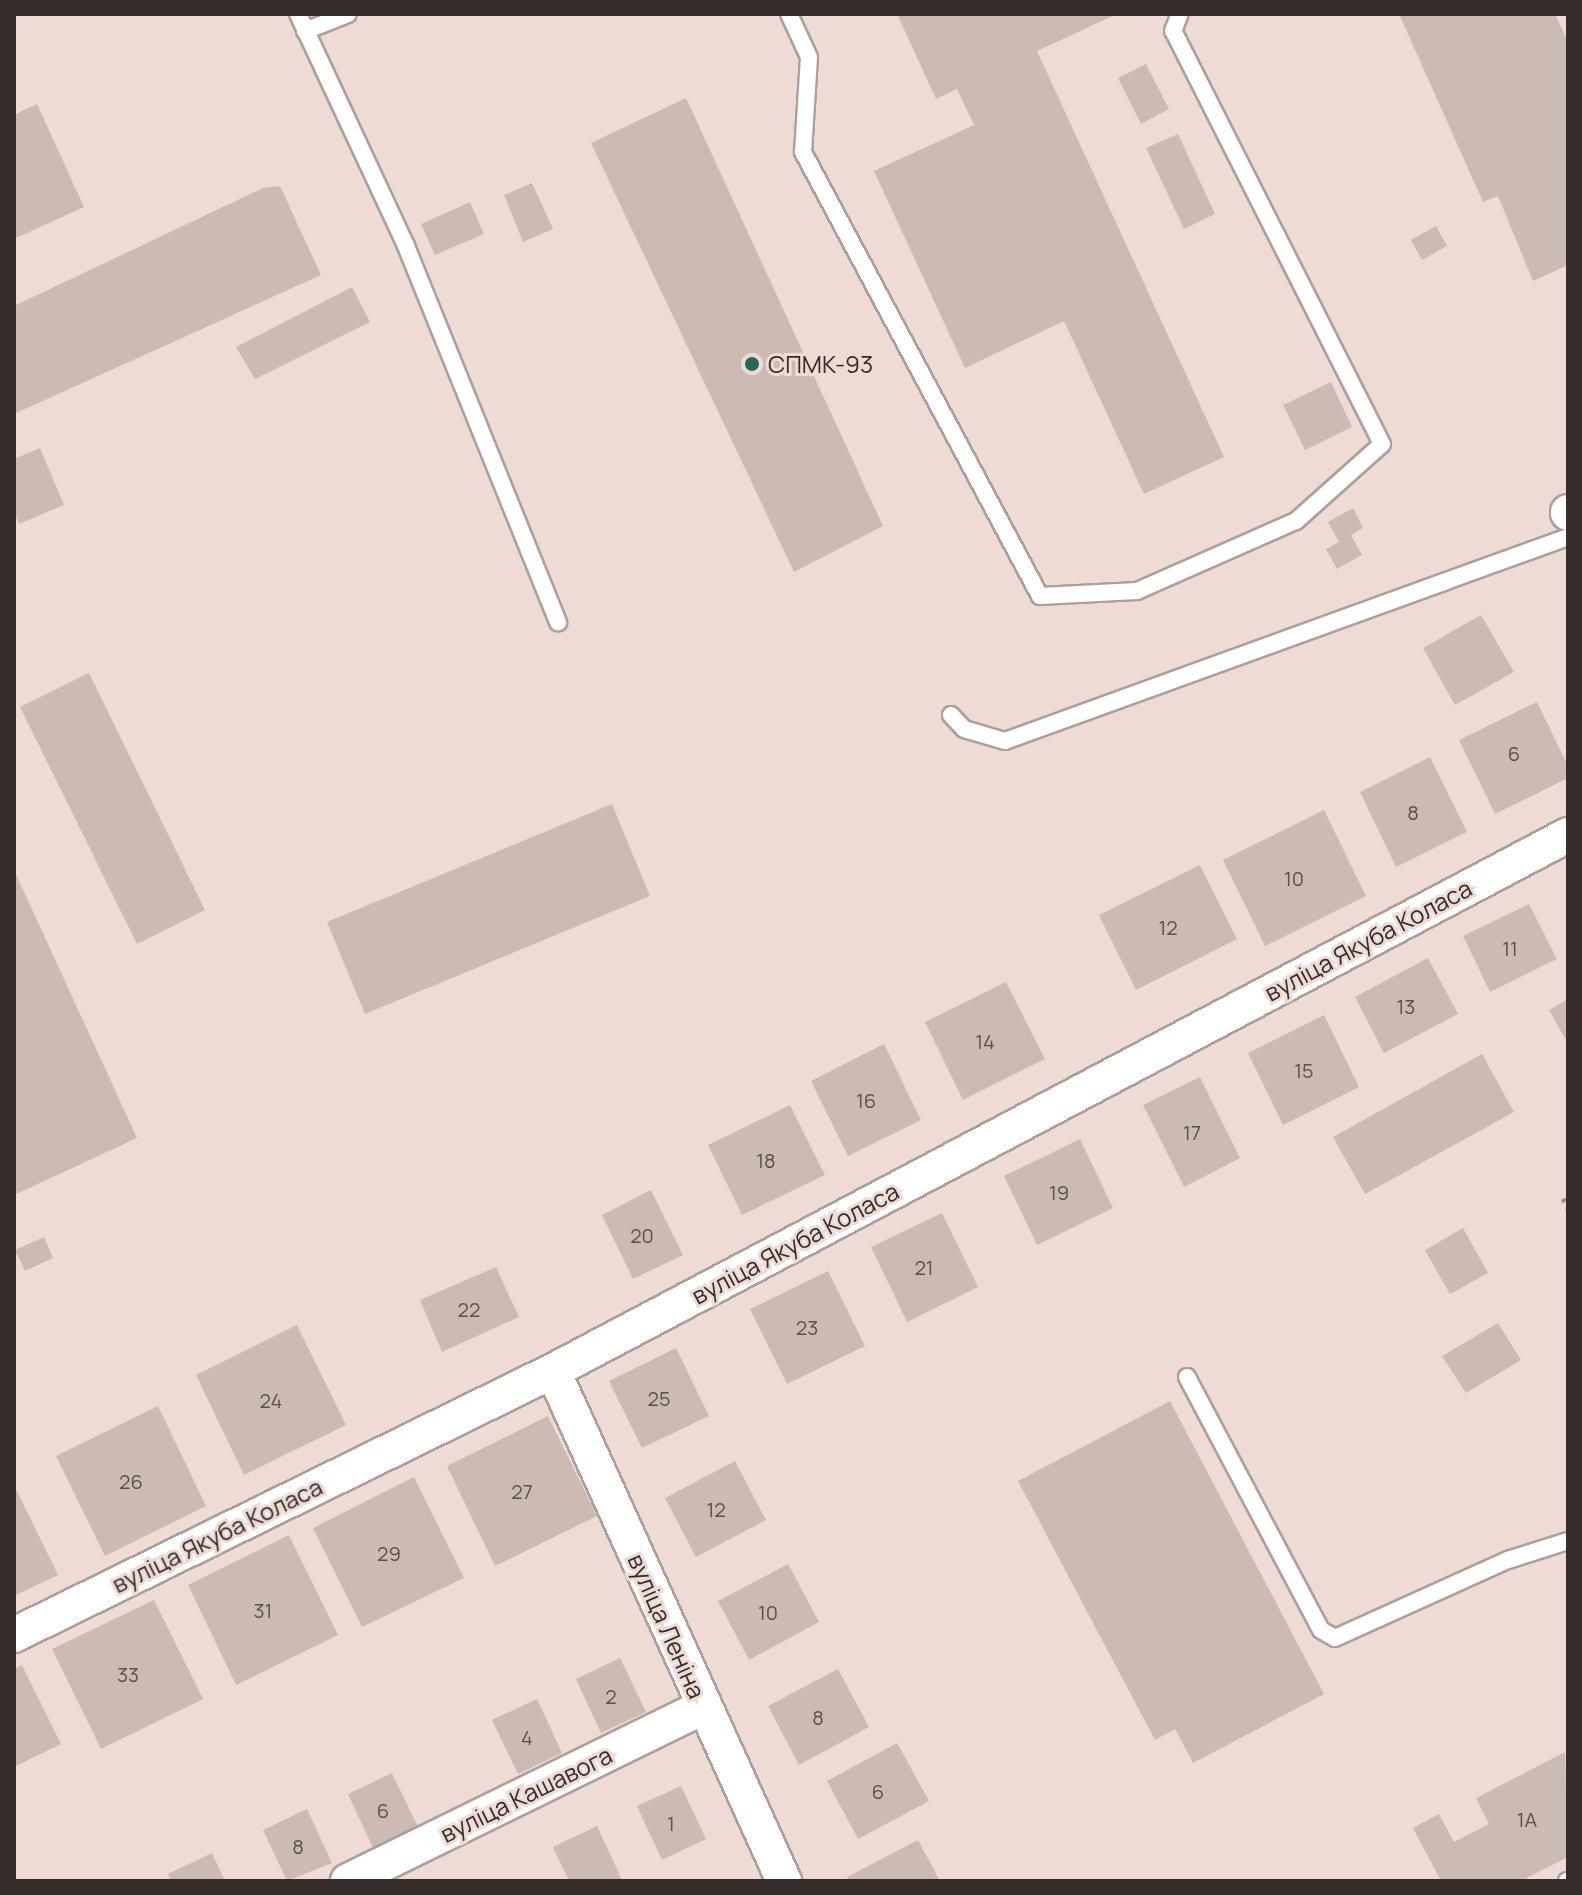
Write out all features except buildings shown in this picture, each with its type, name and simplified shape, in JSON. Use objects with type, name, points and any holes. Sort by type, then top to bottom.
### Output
[{"type":"street","name":"вуліца Якуба Коласа","points":[[14,1635],[553,1371],[1568,835]]},
{"type":"street","name":"вуліца Леніна","points":[[553,1371],[784,1881]]},
{"type":"street","name":"вуліца Кашавога","points":[[348,1881],[703,1707]]},
{"type":"lane","points":[[298,14],[406,246],[558,623]]},
{"type":"lane","points":[[305,31],[348,14]]},
{"type":"lane","points":[[789,14],[809,57],[803,152],[1040,596],[1137,591],[1296,521],[1382,444],[1173,31],[1180,14]]},
{"type":"lane","points":[[951,715],[964,729],[1005,741],[1568,537]]},
{"type":"lane","points":[[1187,1377],[1321,1630],[1335,1638],[1508,1560],[1568,1541]]},
{"type":"path","points":[[1563,1198],[1568,1208]]},
{"type":"place","name":"СПМК-93","points":[[752,364]]}]
